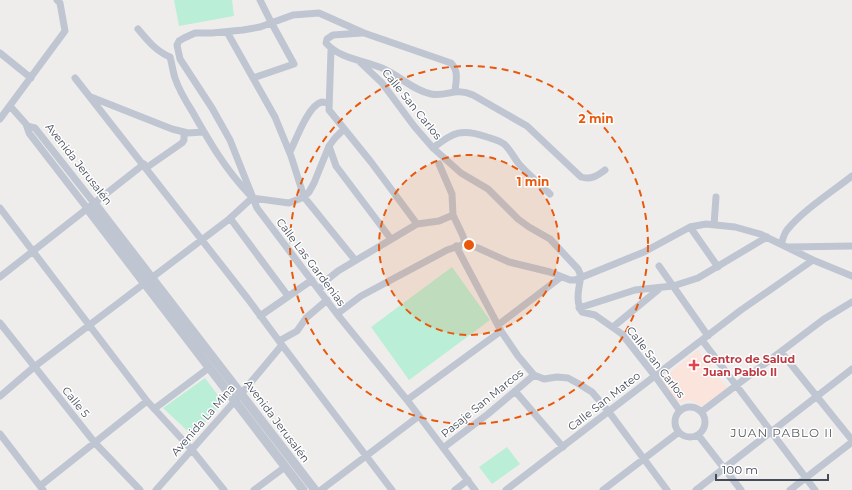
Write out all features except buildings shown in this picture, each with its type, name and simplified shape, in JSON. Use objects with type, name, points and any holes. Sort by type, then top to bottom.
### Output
[{"type":"street","points":[[0,119],[65,31],[60,3],[57,0]]},
{"type":"street","points":[[253,78],[294,64],[260,0]]},
{"type":"street","points":[[170,57],[177,51],[179,41],[195,33],[227,32],[260,27],[293,15],[319,13],[364,33],[450,63],[455,67],[456,72],[455,91]]},
{"type":"street","points":[[138,29],[152,45],[160,52],[170,57]]},
{"type":"street","points":[[227,32],[275,117],[290,152],[304,197],[355,260]]},
{"type":"street","points":[[364,33],[333,35],[327,39],[326,43],[331,50],[360,62],[381,67],[410,85],[428,93],[438,95],[455,91],[465,91],[473,94],[527,126],[581,177],[586,179],[593,178],[605,170]]},
{"type":"street","points":[[331,50],[329,110],[371,162],[417,224]]},
{"type":"street","name":"Calle Las Gardenias","points":[[177,51],[230,140],[252,198],[264,218],[337,314],[407,400],[475,490]]},
{"type":"street","points":[[0,53],[31,78]]},
{"type":"street","points":[[170,57],[174,76],[182,96],[203,132],[237,182],[252,198],[289,203],[304,197],[310,192],[329,146],[344,129]]},
{"type":"street","name":"Calle San Carlos","points":[[360,62],[382,83],[414,126],[433,148],[461,172],[488,189],[518,219],[550,239],[578,269],[581,276]]},
{"type":"street","points":[[75,78],[145,166],[392,490]]},
{"type":"street","points":[[90,97],[172,129],[188,133],[203,132]]},
{"type":"street","points":[[290,152],[306,117],[321,102],[329,103]]},
{"type":"street","name":"Avenida Jerusalén","points":[[10,106],[27,126],[35,128],[91,206],[238,397],[315,490]]},
{"type":"street","points":[[0,277],[145,166],[182,143],[184,140],[184,132]]},
{"type":"street","points":[[433,148],[455,134],[462,132],[472,132],[499,141],[505,145],[528,174],[550,194]]},
{"type":"street","points":[[329,146],[336,166],[391,239]]},
{"type":"street","points":[[439,164],[452,194],[453,215],[463,236],[465,244]]},
{"type":"street","points":[[784,246],[786,231],[794,222],[852,176]]},
{"type":"street","points":[[714,225],[716,197]]},
{"type":"street","points":[[0,396],[34,367],[230,218],[252,198]]},
{"type":"street","points":[[0,208],[147,401],[192,450],[224,490]]},
{"type":"street","points":[[319,290],[328,279],[355,260],[417,224],[439,221],[453,215]]},
{"type":"street","points":[[230,218],[288,296]]},
{"type":"street","points":[[337,314],[361,296],[456,246],[465,244],[478,248],[509,262],[550,272],[561,277],[574,280],[644,252],[690,227],[714,225],[747,230],[767,237],[814,260],[852,276]]},
{"type":"street","points":[[690,227],[718,267]]},
{"type":"street","points":[[581,276],[578,287],[580,308],[635,290],[673,286],[698,278],[767,237]]},
{"type":"street","points":[[456,246],[499,328],[518,356],[534,375],[544,379],[557,377],[568,378],[592,392],[609,412],[667,490]]},
{"type":"street","points":[[784,246],[852,246]]},
{"type":"street","name":"Calle San Mateo","points":[[506,490],[762,294],[814,260]]},
{"type":"street","points":[[659,266],[690,311],[705,338],[736,386],[815,490]]},
{"type":"street","points":[[407,400],[561,277]]},
{"type":"street","name":"Avenida Jerusalén","points":[[148,280],[210,367],[238,397],[303,490]]},
{"type":"street","points":[[260,316],[312,280]]},
{"type":"street","points":[[613,327],[659,288]]},
{"type":"street","points":[[280,343],[297,332],[306,318],[327,300]]},
{"type":"street","points":[[702,412],[824,319],[852,302]]},
{"type":"street","name":"Calle San Carlos","points":[[580,308],[582,312],[595,315],[613,327],[628,341],[680,411]]},
{"type":"street","name":"Calle 5","points":[[0,323],[95,443],[140,490]]},
{"type":"street","name":"Avenida La Mina","points":[[156,490],[238,397],[280,343]]},
{"type":"street","points":[[781,352],[818,396],[852,441],[790,490]]},
{"type":"street","points":[[154,409],[210,367]]},
{"type":"street","points":[[696,490],[852,369]]},
{"type":"street","name":"Pasaje San Marcos","points":[[443,448],[488,414],[534,375]]},
{"type":"street","points":[[516,391],[563,447]]},
{"type":"street","points":[[0,434],[42,488],[147,401]]},
{"type":"street","points":[[691,407],[702,412],[705,422],[704,427],[698,435],[688,437],[679,432],[675,422],[676,416],[680,411],[691,407]]},
{"type":"street","points":[[321,490],[419,416]]},
{"type":"street","points":[[603,490],[679,432]]},
{"type":"street","points":[[698,435],[740,490]]},
{"type":"street","points":[[254,490],[286,467]]},
{"type":"street","points":[[455,490],[468,480]]},
{"type":"shaded area","name":"Centro de Salud Juan Pablo II","points":[[698,350],[727,388],[702,406],[688,400],[677,403],[661,380]]},
{"type":"green space","points":[[174,0],[232,0],[234,16],[179,26]]},
{"type":"green space","points":[[452,267],[490,320],[409,380],[371,327]]},
{"type":"green space","points":[[205,378],[223,402],[193,436],[163,408]]},
{"type":"green space","points":[[507,447],[520,464],[492,484],[479,467]]},
{"type":"place","name":"Centro de Salud Juan Pablo II","points":[[694,365]]},
{"type":"district","name":"JUAN PABLO II","points":[[782,432]]}]
